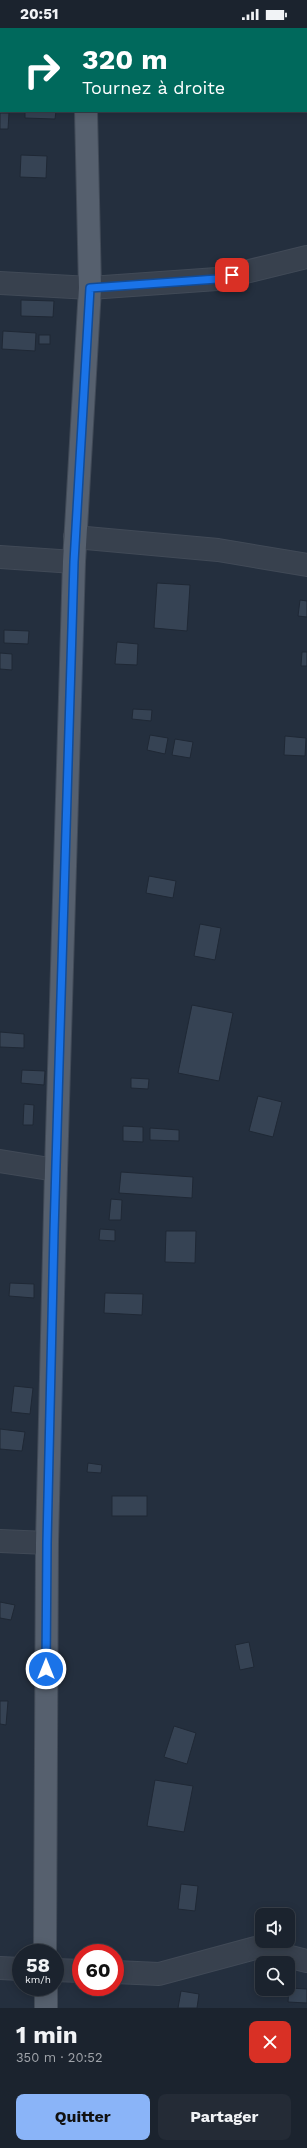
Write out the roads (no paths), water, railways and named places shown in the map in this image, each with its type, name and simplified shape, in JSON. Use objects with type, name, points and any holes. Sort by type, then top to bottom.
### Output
[{"type":"main road","points":[[45,1944],[47,1543],[56,1170],[74,562],[90,288],[86,112]]},
{"type":"main road","points":[[46,1996],[46,2008]]},
{"type":"street","points":[[0,283],[90,288],[217,279],[307,257]]},
{"type":"street","points":[[75,537],[218,550],[307,565]]},
{"type":"street","points":[[0,557],[74,562]]},
{"type":"street","points":[[0,1161],[56,1170]]},
{"type":"street","points":[[0,1541],[47,1543]]},
{"type":"street","points":[[124,1972],[159,1974],[255,1948],[307,1961]]},
{"type":"street","points":[[0,1968],[12,1969]]}]
